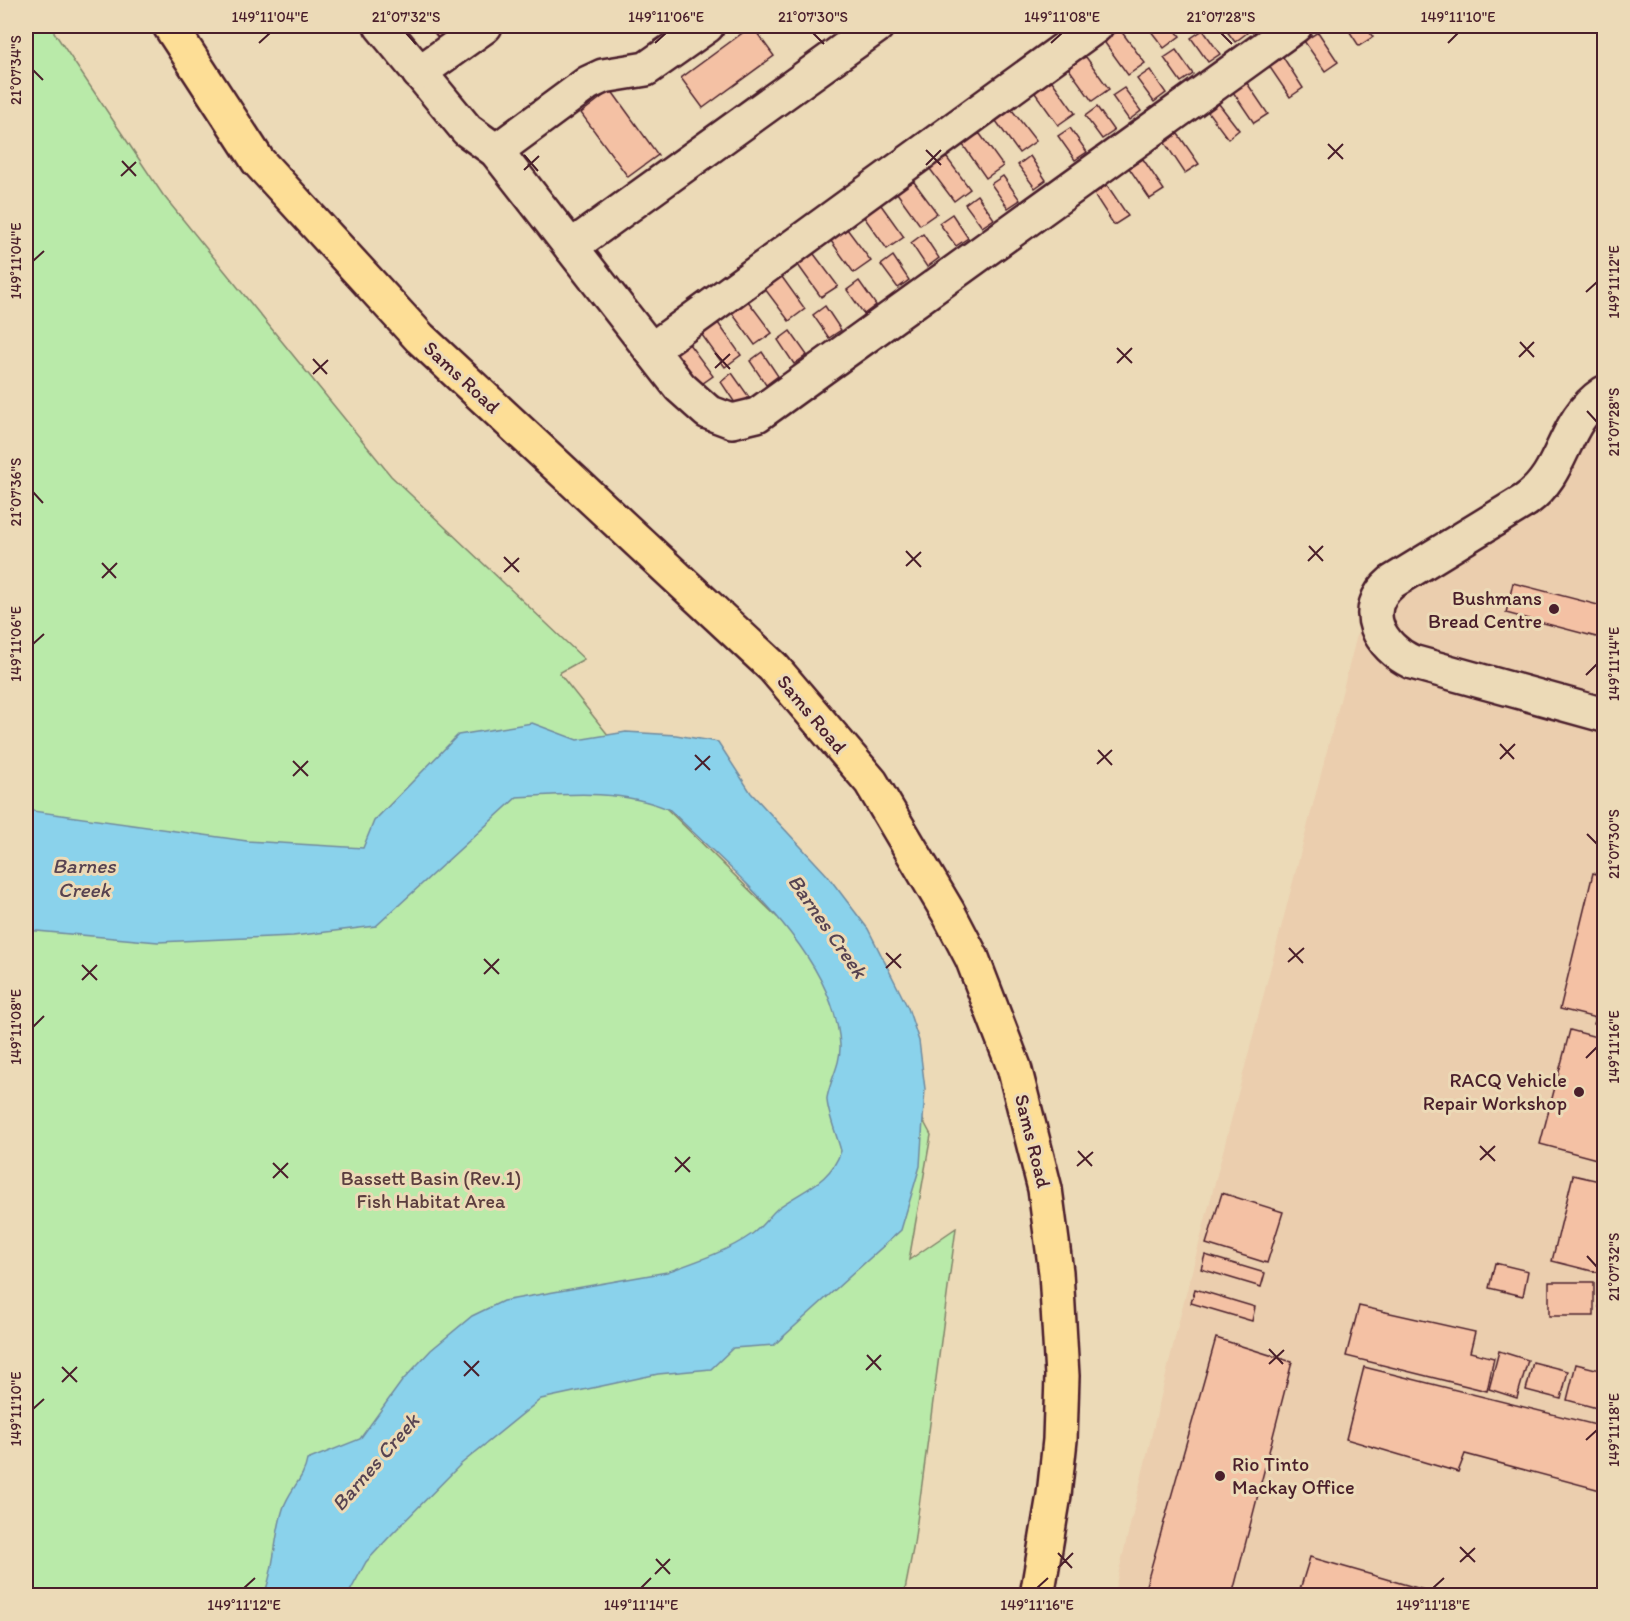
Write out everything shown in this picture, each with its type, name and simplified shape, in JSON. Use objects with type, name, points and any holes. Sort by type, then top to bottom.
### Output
[{"type":"main road","name":"Sams Road","points":[[170,26],[258,161],[420,338],[773,668],[871,782],[948,912],[972,958],[1014,1067],[1045,1189],[1056,1272],[1062,1376],[1060,1440],[1054,1495],[1037,1596]]},
{"type":"street","points":[[381,26],[467,130],[496,151],[680,387],[708,412],[732,421],[757,415],[1295,26]]},
{"type":"street","points":[[419,73],[485,26]]},
{"type":"street","points":[[496,151],[588,83],[603,76],[646,69],[707,26]]},
{"type":"street","points":[[571,247],[877,26]]},
{"type":"street","points":[[651,350],[1096,26]]},
{"type":"street","points":[[1605,393],[1591,405],[1570,430],[1553,472],[1543,486],[1526,500],[1388,586],[1376,611],[1376,624],[1387,645],[1412,662],[1605,715]]},
{"type":"shaded area","points":[[1604,429],[1604,1595],[1113,1596],[1179,1321],[1371,581]]},
{"type":"green space","name":"Bassett Basin (Rev.1) Fish Habitat Area","points":[[26,26],[50,26],[163,195],[391,476],[584,659],[559,673],[666,808],[777,917],[812,912],[931,1135],[909,1260],[956,1228],[914,1544],[904,1595],[26,1596]]},
{"type":"water","name":"Barnes Creek","points":[[532,723],[577,740],[626,732],[676,735],[718,742],[751,793],[827,875],[868,929],[908,1008],[919,1041],[925,1089],[920,1166],[901,1230],[774,1345],[733,1348],[711,1369],[658,1374],[541,1399],[461,1464],[392,1534],[366,1562],[348,1595],[264,1595],[283,1509],[303,1473],[307,1460],[360,1439],[402,1381],[431,1350],[472,1316],[503,1301],[667,1272],[700,1260],[733,1246],[752,1234],[778,1208],[815,1184],[830,1171],[841,1151],[827,1103],[828,1091],[840,1052],[834,1011],[820,978],[800,946],[776,915],[670,810],[652,803],[595,794],[517,797],[376,926],[293,936],[158,942],[26,930],[26,810],[247,841],[363,848],[374,821],[458,735]]},
{"type":"building","points":[[429,26],[454,26],[456,28],[439,39]]},
{"type":"building","points":[[752,26],[774,56],[703,108],[681,78]]},
{"type":"building","points":[[1147,26],[1172,26],[1180,36],[1164,48]]},
{"type":"building","points":[[1223,26],[1241,26],[1247,33],[1235,42]]},
{"type":"building","points":[[1346,26],[1365,26],[1373,37],[1359,46]]},
{"type":"building","points":[[1203,30],[1220,54],[1208,62],[1191,38]]},
{"type":"building","points":[[1121,31],[1145,63],[1128,75],[1105,43],[1111,34]]},
{"type":"building","points":[[1318,32],[1338,62],[1325,71],[1304,41]]},
{"type":"building","points":[[1176,50],[1193,74],[1181,82],[1164,58]]},
{"type":"building","points":[[1086,57],[1109,89],[1092,101],[1069,69],[1075,61]]},
{"type":"building","points":[[1283,57],[1303,88],[1290,97],[1269,66]]},
{"type":"building","points":[[1150,70],[1166,93],[1154,102],[1137,79]]},
{"type":"building","points":[[1052,81],[1075,113],[1058,125],[1035,93],[1041,85]]},
{"type":"building","points":[[1247,83],[1268,114],[1254,123],[1233,92]]},
{"type":"building","points":[[1124,88],[1141,111],[1129,120],[1112,96]]},
{"type":"building","points":[[611,90],[658,155],[628,177],[581,113]]},
{"type":"building","points":[[1219,104],[1239,130],[1228,139],[1208,112]]},
{"type":"building","points":[[1097,107],[1114,131],[1102,139],[1085,116]]},
{"type":"building","points":[[1012,110],[1036,141],[1019,153],[996,121],[1002,113]]},
{"type":"building","points":[[1070,128],[1087,152],[1075,160],[1058,136]]},
{"type":"building","points":[[980,134],[1003,166],[986,178],[963,145],[969,137]]},
{"type":"building","points":[[1178,134],[1199,164],[1185,173],[1165,143]]},
{"type":"building","points":[[1030,156],[1046,180],[1035,188],[1018,165]]},
{"type":"building","points":[[947,158],[970,189],[954,201],[930,169],[937,161]]},
{"type":"building","points":[[1143,159],[1164,190],[1150,199],[1129,168]]},
{"type":"building","points":[[1003,176],[1020,200],[1008,208],[991,184]]},
{"type":"building","points":[[914,182],[937,213],[920,225],[897,193],[904,185]]},
{"type":"building","points":[[1107,185],[1128,216],[1114,225],[1094,194]]},
{"type":"building","points":[[977,195],[994,219],[982,227],[965,204]]},
{"type":"building","points":[[881,205],[904,237],[887,249],[864,217],[870,209]]},
{"type":"building","points":[[952,214],[968,238],[956,246],[939,223]]},
{"type":"building","points":[[847,229],[871,261],[854,273],[831,241],[837,233]]},
{"type":"building","points":[[923,234],[939,258],[927,267],[911,243]]},
{"type":"building","points":[[814,254],[838,286],[821,297],[798,265],[805,257]]},
{"type":"building","points":[[893,256],[909,280],[898,288],[881,265]]},
{"type":"building","points":[[782,277],[805,309],[789,321],[765,289],[772,280]]},
{"type":"building","points":[[859,281],[876,305],[864,314],[847,290]]},
{"type":"building","points":[[748,301],[772,333],[755,345],[732,313],[738,305]]},
{"type":"building","points":[[825,306],[841,330],[829,338],[813,315]]},
{"type":"building","points":[[718,323],[741,355],[725,367],[702,335],[708,327]]},
{"type":"building","points":[[790,331],[807,355],[794,364],[778,340]]},
{"type":"building","points":[[689,344],[713,376],[696,388],[673,356],[679,348]]},
{"type":"building","points":[[762,352],[778,376],[766,385],[750,361]]},
{"type":"building","points":[[732,373],[749,397],[737,406],[721,382]]},
{"type":"building","name":"Bushmans Bread Centre","points":[[1513,583],[1602,606],[1604,639],[1506,613]]},
{"type":"building","points":[[1593,873],[1604,876],[1604,1026],[1594,1024],[1596,1018],[1560,1009]]},
{"type":"building","name":"RACQ Vehicle Repair Workshop","points":[[1570,1030],[1604,1039],[1604,1161],[1540,1144]]},
{"type":"building","points":[[1573,1175],[1604,1182],[1604,1274],[1552,1261]]},
{"type":"building","points":[[1222,1193],[1283,1212],[1267,1263],[1206,1244]]},
{"type":"building","points":[[1205,1255],[1265,1273],[1261,1287],[1201,1269]]},
{"type":"building","points":[[1495,1263],[1528,1271],[1523,1296],[1489,1288]]},
{"type":"building","points":[[1549,1282],[1594,1282],[1594,1316],[1549,1316]]},
{"type":"building","points":[[1195,1289],[1255,1307],[1252,1321],[1191,1303]]},
{"type":"building","points":[[1604,1295],[1604,1309],[1599,1307]]},
{"type":"building","points":[[1359,1306],[1475,1332],[1470,1352],[1494,1358],[1487,1391],[1346,1356]]},
{"type":"building","name":"Rio Tinto Mackay Office","points":[[1216,1338],[1292,1362],[1232,1596],[1164,1596],[1145,1589]]},
{"type":"building","points":[[1499,1351],[1528,1360],[1517,1398],[1489,1389]]},
{"type":"building","points":[[1533,1362],[1568,1371],[1561,1399],[1526,1390]]},
{"type":"building","points":[[1576,1364],[1604,1371],[1604,1410],[1567,1400]]},
{"type":"building","points":[[1364,1367],[1604,1427],[1604,1491],[1465,1454],[1458,1472],[1346,1439]]},
{"type":"building","points":[[1310,1557],[1445,1596],[1298,1596]]},
{"type":"place","name":"Bushmans Bread Centre","points":[[1554,609]]},
{"type":"place","name":"RACQ Vehicle Repair Workshop","points":[[1579,1092]]},
{"type":"place","name":"Rio Tinto Mackay Office","points":[[1220,1476]]}]
